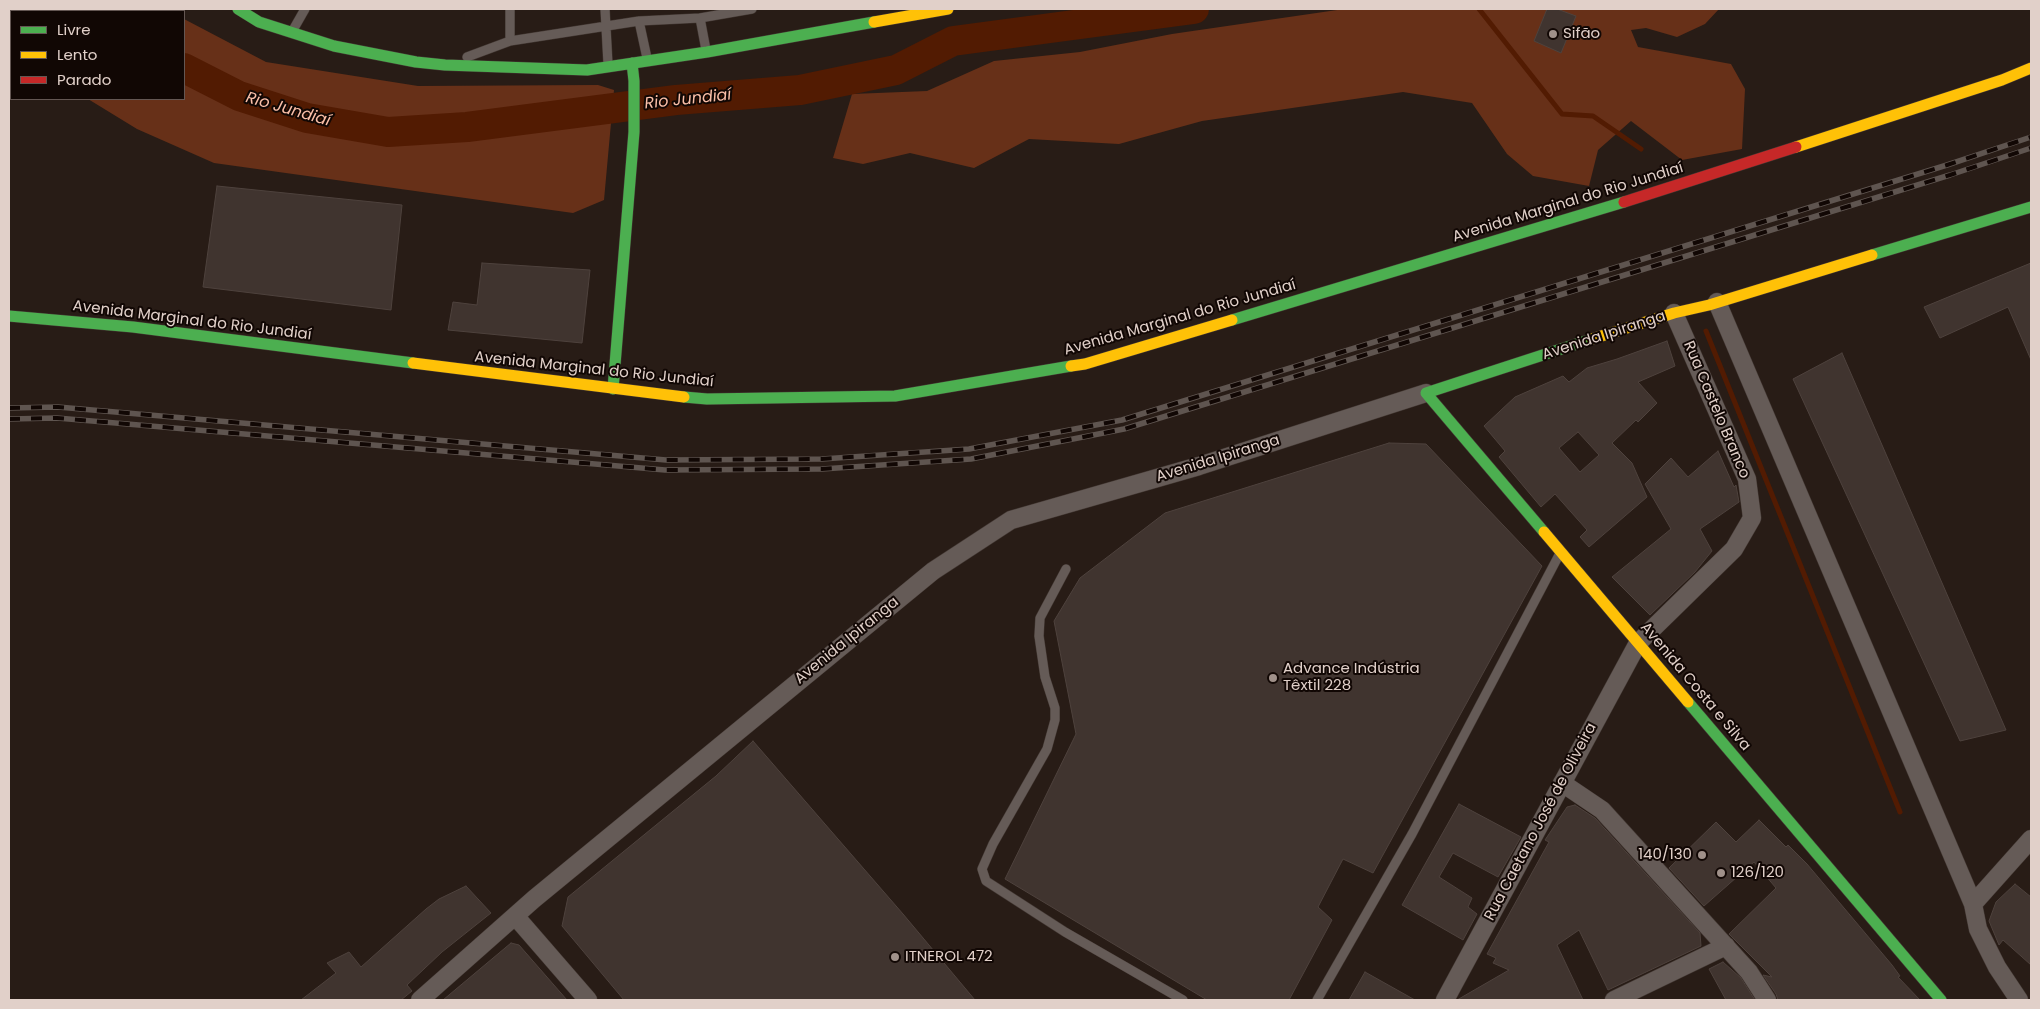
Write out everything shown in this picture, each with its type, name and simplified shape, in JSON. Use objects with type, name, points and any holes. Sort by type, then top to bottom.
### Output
[{"type":"main road","points":[[238,9],[258,22],[334,46],[444,65],[587,70],[707,52],[948,9]]},
{"type":"main road","points":[[613,389],[634,132],[632,63]]},
{"type":"main road","name":"Avenida Marginal do Rio Jundiaí","points":[[9,316],[133,327],[613,389],[707,399],[895,396],[1085,364],[1640,198],[1993,83],[2031,68]]},
{"type":"main road","name":"Avenida Ipiranga","points":[[1426,393],[1677,312],[1713,303],[2031,206]]},
{"type":"main road","name":"Avenida Costa e Silva","points":[[1426,393],[1941,1000]]},
{"type":"street","points":[[1713,303],[1973,904],[1978,929],[1997,967],[2019,1000]]},
{"type":"street","name":"Rua Castelo Branco","points":[[1638,643],[1734,549],[1752,518],[1747,479],[1677,312]]},
{"type":"street","name":"Avenida Ipiranga","points":[[420,1000],[534,900],[933,571],[1011,520],[1200,466],[1426,393]]},
{"type":"street","name":"Rua Caetano José de Oliveira","points":[[1445,1000],[1638,643]]},
{"type":"street","points":[[1562,783],[1602,810],[1749,972],[1767,1000]]},
{"type":"street","points":[[1973,904],[2031,839]]},
{"type":"street","points":[[516,917],[588,1000]]},
{"type":"street","points":[[1614,1000],[1726,946]]},
{"type":"lane","points":[[292,33],[304,9]]},
{"type":"lane","points":[[510,9],[510,40]]},
{"type":"lane","points":[[605,9],[608,67]]},
{"type":"lane","points":[[444,65],[510,40],[639,21],[700,18],[752,9]]},
{"type":"lane","points":[[700,18],[707,52]]},
{"type":"lane","points":[[639,21],[648,61]]},
{"type":"lane","points":[[1317,1000],[1412,834],[1561,552]]},
{"type":"lane","points":[[1066,569],[1040,618],[1038,636],[1055,720],[1047,749],[993,844],[982,869],[986,881],[1065,932],[1182,1000]]},
{"type":"shaded area","points":[[9,9],[166,10],[10,10],[9,50]]},
{"type":"shaded area","points":[[1344,9],[1719,9],[1705,24],[1677,37],[1646,28],[1631,30],[1638,47],[1731,64],[1745,89],[1742,149],[1682,160],[1631,121],[1598,150],[1589,186],[1533,176],[1507,154],[1472,103],[1403,92],[1202,121],[1119,144],[1029,139],[974,168],[910,153],[863,164],[833,158],[852,94],[927,91],[994,61],[1080,52],[1172,34]]},
{"type":"shaded area","points":[[185,20],[266,62],[418,86],[598,85],[614,90],[604,200],[573,213],[214,163],[137,129],[90,100],[185,100]]},
{"type":"building","name":"Sifão","points":[[1547,9],[1557,9],[1576,16],[1561,53],[1534,41]]},
{"type":"building","points":[[217,186],[402,205],[391,310],[203,287]]},
{"type":"building","points":[[482,263],[590,270],[582,343],[448,330],[453,302],[477,305]]},
{"type":"building","points":[[2031,263],[2031,360],[2008,307],[1940,338],[1924,307]]},
{"type":"building","points":[[1667,341],[1675,366],[1638,382],[1657,403],[1638,422],[1636,420],[1612,443],[1632,463],[1647,497],[1589,547],[1580,537],[1587,530],[1555,494],[1541,507],[1499,457],[1505,451],[1484,426],[1515,397],[1563,376],[1569,382],[1587,368]],"holes":[[[1578,432],[1599,455],[1580,472],[1559,448]]]},
{"type":"building","points":[[1842,353],[2006,730],[1960,741],[1793,379]]},
{"type":"building","name":"Advance Indústria Têxtil 228","points":[[1389,443],[1426,444],[1542,566],[1373,873],[1343,859],[1318,907],[1332,920],[1289,1000],[1207,1000],[1005,879],[1076,734],[1054,621],[1080,578],[1165,513]]},
{"type":"building","points":[[1718,451],[1734,487],[1736,485],[1739,502],[1700,529],[1712,551],[1695,572],[1650,615],[1612,577],[1671,529],[1645,484],[1671,458],[1688,477]]},
{"type":"building","points":[[753,741],[975,1000],[624,1000],[562,926],[568,897],[716,776]]},
{"type":"building","points":[[1459,804],[1521,837],[1498,877],[1453,853],[1439,877],[1472,898],[1468,907],[1477,914],[1463,940],[1402,905]]},
{"type":"building","points":[[1575,805],[1595,818],[1700,933],[1701,946],[1608,990],[1579,930],[1557,945],[1583,1000],[1457,1000],[1509,970],[1493,963],[1496,958],[1487,954],[1549,842],[1545,840],[1567,807]]},
{"type":"building","points":[[1759,820],[1786,847],[1788,845],[1807,864],[1892,965],[1900,976],[1898,977],[1920,1000],[1778,1000],[1763,975],[1772,977],[1729,934],[1776,888],[1754,862],[1704,906],[1669,868],[1716,822],[1736,842]]},
{"type":"building","points":[[2015,884],[2031,897],[2031,965],[2003,940],[1999,945],[1989,921],[1996,902]]},
{"type":"building","points":[[466,886],[491,913],[442,952],[407,985],[412,991],[401,1000],[301,1000],[336,973],[327,963],[349,952],[361,967],[426,909],[439,899]]},
{"type":"building","points":[[511,943],[519,945],[567,1000],[443,1000]]},
{"type":"building","points":[[1723,962],[1741,978],[1755,1000],[1726,1000],[1709,969]]},
{"type":"building","points":[[1365,972],[1415,1000],[1349,1000]]},
{"type":"waterway","name":"Rio Jundiaí","points":[[185,69],[239,96],[307,118],[388,132],[467,127],[676,100],[800,90],[896,70],[953,41],[1194,9]]},
{"type":"waterway","points":[[1479,9],[1562,114],[1593,116],[1641,149]]},
{"type":"waterway","points":[[1706,331],[1900,812]]},
{"type":"railway","points":[[9,408],[58,407],[666,460],[822,459],[969,449],[1122,420],[1947,165],[2031,137]]},
{"type":"railway","points":[[9,419],[57,418],[665,470],[822,469],[971,459],[1124,429],[1950,175],[2031,148]]},
{"type":"traffic: fast","points":[[238,9],[259,22],[334,46],[416,62],[445,65],[587,70],[707,52],[874,22]]},
{"type":"traffic: fast","points":[[613,389],[634,132],[632,63]]},
{"type":"traffic: fast","points":[[1232,320],[1624,202]]},
{"type":"traffic: fast","points":[[1872,255],[2031,207]]},
{"type":"traffic: fast","points":[[9,316],[133,327],[413,363]]},
{"type":"traffic: fast","points":[[1544,532],[1426,393],[1592,339]]},
{"type":"traffic: fast","points":[[684,397],[707,399],[895,396],[1071,366]]},
{"type":"traffic: fast","points":[[1688,702],[1941,1000]]},
{"type":"traffic: slow","points":[[874,22],[948,9]]},
{"type":"traffic: slow","points":[[1796,147],[2002,80],[2031,68]]},
{"type":"traffic: slow","points":[[1592,339],[1872,255]]},
{"type":"traffic: slow","points":[[1071,366],[1085,364],[1232,320]]},
{"type":"traffic: slow","points":[[413,363],[684,397]]},
{"type":"traffic: slow","points":[[1544,532],[1688,702]]},
{"type":"traffic: jam","points":[[1624,202],[1796,147]]},
{"type":"place","name":"Sifão","points":[[1553,34]]},
{"type":"place","name":"Advance Indústria Têxtil 228","points":[[1273,678]]},
{"type":"place","name":"140/130","points":[[1702,855]]},
{"type":"place","name":"126/120","points":[[1721,873]]},
{"type":"place","name":"ITNEROL 472","points":[[895,957]]}]
